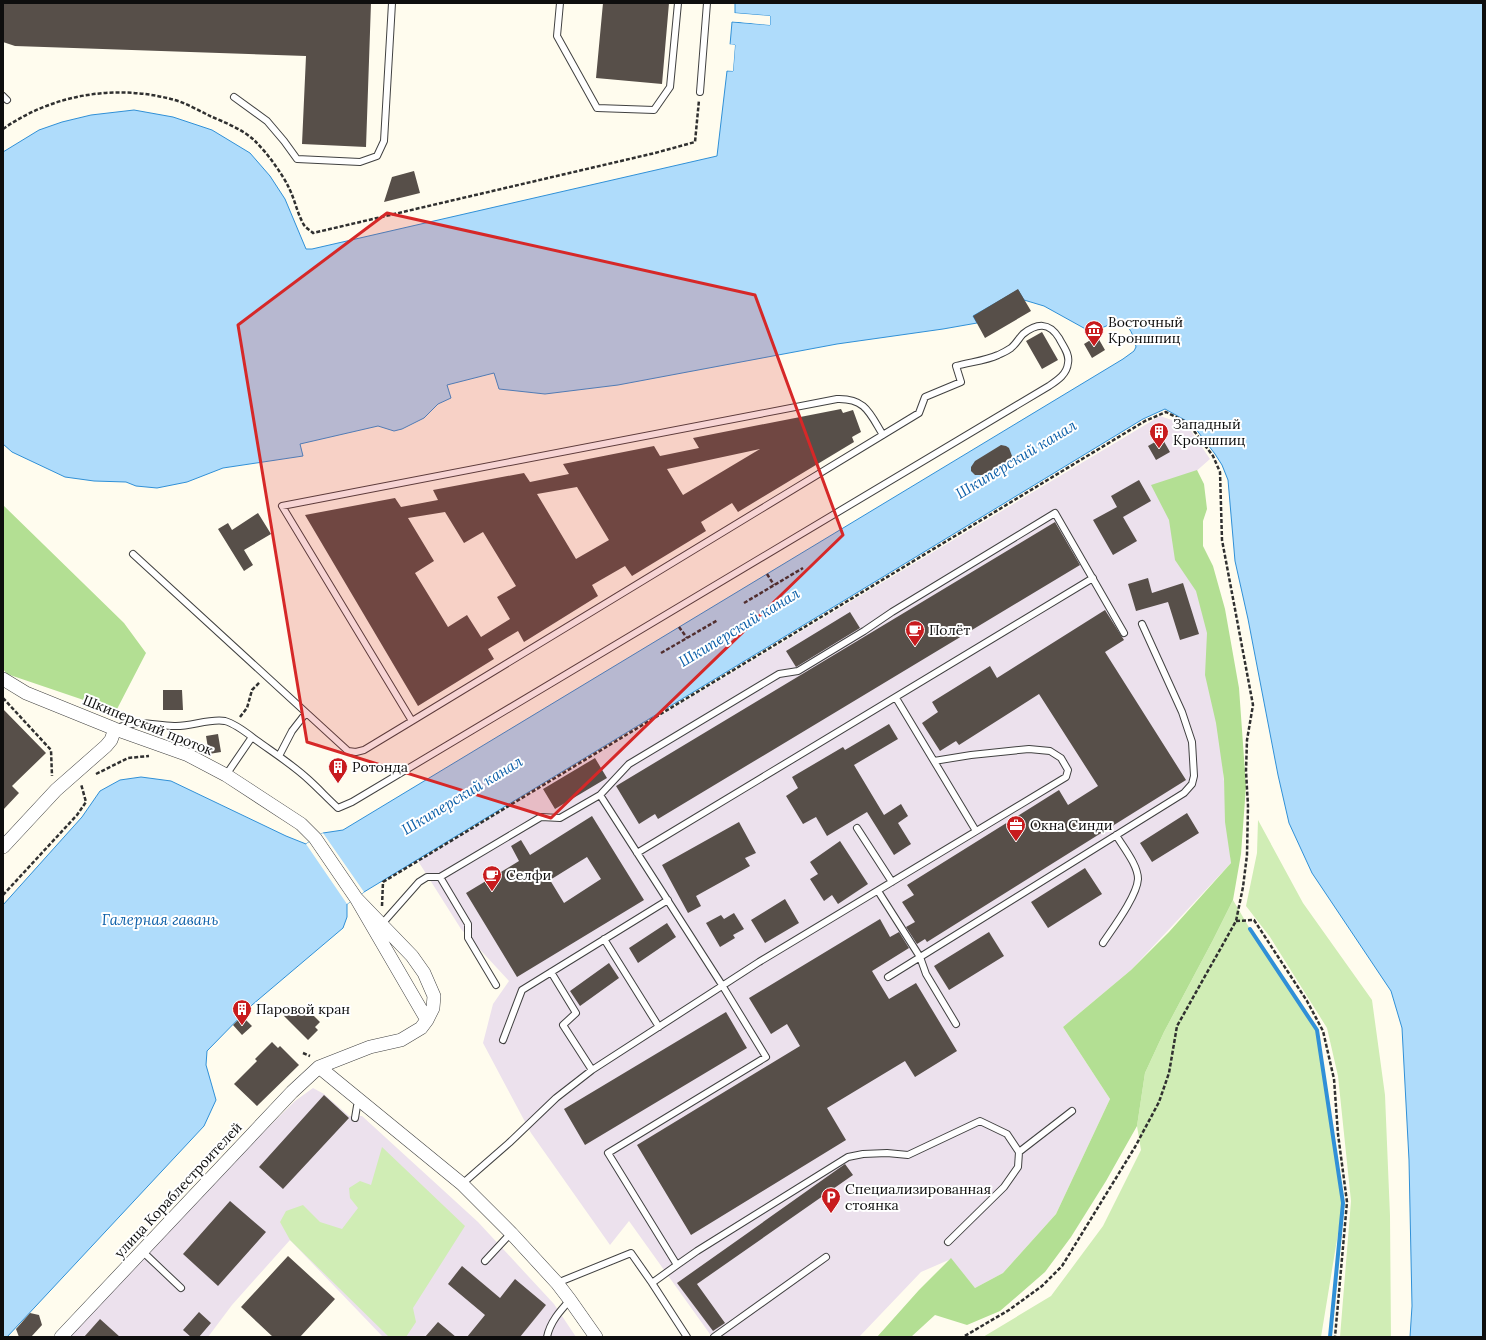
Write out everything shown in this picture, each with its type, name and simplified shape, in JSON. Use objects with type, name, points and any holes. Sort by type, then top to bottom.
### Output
[{"type":"street","name":"Шкиперский проток","points":[[3,679],[26,693],[115,729],[188,755],[226,775],[301,824],[314,838],[356,898]]},
{"type":"street","points":[[3,847],[56,790],[106,746],[111,740],[115,729]]},
{"type":"street","points":[[356,898],[412,956],[424,973],[434,996],[433,1008],[427,1020]]},
{"type":"street","points":[[356,898],[427,1020]]},
{"type":"street","name":"улица Кораблестроителей","points":[[61,1337],[292,1092],[320,1067],[370,1047],[401,1040],[421,1028],[427,1020]]},
{"type":"street","points":[[320,1067],[462,1184],[511,1233],[557,1283],[596,1337]]},
{"type":"lane","points":[[234,97],[267,121],[284,141],[297,160],[360,162],[377,156],[384,141],[392,3]]},
{"type":"lane","points":[[560,3],[556,36],[597,108],[654,110],[670,87],[678,3]]},
{"type":"lane","points":[[700,92],[707,3]]},
{"type":"lane","points":[[115,729],[133,723],[144,722],[174,726],[225,721],[235,725],[309,779],[338,808],[352,802],[1050,386],[1060,379],[1066,371],[1069,362],[1067,352],[1056,334],[1050,328],[1044,326],[1035,327],[1023,334],[1012,348],[997,356],[956,366],[961,382],[925,397],[919,413],[364,750],[356,752],[348,751],[133,554]]},
{"type":"lane","points":[[412,721],[282,506],[838,399],[849,398],[861,403],[883,435]]},
{"type":"lane","points":[[381,924],[419,882],[427,877],[440,877],[541,817],[560,818],[600,795],[629,764],[779,674],[798,672],[892,612],[1055,513],[1124,633]]},
{"type":"lane","points":[[637,853],[1093,578]]},
{"type":"lane","points":[[888,977],[1184,793],[1192,784],[1194,776],[1192,742],[1182,712],[1142,624]]},
{"type":"lane","points":[[896,698],[976,831]]},
{"type":"lane","points":[[279,756],[292,731],[306,713]]},
{"type":"lane","points":[[226,775],[252,737]]},
{"type":"lane","points":[[462,1184],[509,1143],[556,1098],[592,1070],[722,985],[1066,778],[1068,770],[1061,758],[1050,751],[1029,749],[971,755],[934,761]]},
{"type":"lane","points":[[600,795],[722,985],[766,1057],[608,1153],[677,1265]]},
{"type":"lane","points":[[857,828],[892,882]]},
{"type":"lane","points":[[1103,944],[1135,894],[1138,878],[1133,863],[1116,835]]},
{"type":"lane","points":[[440,877],[468,924],[468,938],[496,985]]},
{"type":"lane","points":[[878,891],[920,957],[926,974],[956,1024]]},
{"type":"lane","points":[[503,1040],[522,990],[668,900]]},
{"type":"lane","points":[[604,940],[659,1027]]},
{"type":"lane","points":[[551,972],[576,1013],[563,1025],[592,1070]]},
{"type":"lane","points":[[355,1118],[357,1106],[361,1100]]},
{"type":"lane","points":[[1019,1152],[1072,1112]]},
{"type":"lane","points":[[652,1283],[697,1252],[848,1157],[864,1154],[887,1153],[908,1155],[980,1121],[1007,1134],[1019,1152],[1018,1167],[1004,1187],[948,1242]]},
{"type":"lane","points":[[485,1261],[511,1233]]},
{"type":"lane","points":[[142,1251],[181,1288]]},
{"type":"lane","points":[[557,1283],[631,1253],[687,1337]]},
{"type":"lane","points":[[714,1337],[826,1257]]},
{"type":"lane","points":[[547,1337],[548,1330],[558,1314],[570,1300]]},
{"type":"path","points":[[381,924],[383,882],[1145,421],[1166,412],[1188,423],[1213,456],[1220,472],[1222,540],[1254,705],[1246,740],[1248,806],[1247,855],[1243,887],[1236,921],[1177,1026],[1169,1072],[1159,1102],[1135,1147],[1062,1266],[1042,1286],[1010,1310],[963,1337]]},
{"type":"path","points":[[744,603],[803,568]]},
{"type":"path","points":[[767,574],[774,585]]},
{"type":"path","points":[[661,654],[718,620]]},
{"type":"path","points":[[679,627],[687,638]]},
{"type":"path","points":[[235,725],[247,708],[252,690],[265,675]]},
{"type":"path","points":[[3,698],[52,750],[52,782],[56,790]]},
{"type":"path","points":[[92,777],[128,758],[154,756]]},
{"type":"path","points":[[3,895],[77,815],[86,802],[78,770]]},
{"type":"path","points":[[82,786],[87,782]]},
{"type":"path","points":[[1236,921],[1254,920],[1307,1001],[1323,1030],[1334,1079],[1338,1134],[1347,1202],[1335,1337]]},
{"type":"path","points":[[303,1053],[310,1056]]},
{"type":"highlighted area","points":[[387,213],[755,295],[843,535],[551,818],[307,742],[238,325]]},
{"type":"shaded area","points":[[1160,416],[1187,425],[1210,459],[1193,474],[1209,608],[1231,863],[1131,970],[1063,1027],[1110,1099],[1056,1214],[1003,1273],[975,1288],[951,1259],[921,1272],[859,1337],[712,1337],[629,1221],[610,1245],[531,1133],[483,1043],[493,1004],[509,981],[461,929],[418,861]]},
{"type":"shaded area","points":[[313,1088],[324,1094],[349,1116],[362,1116],[478,1222],[554,1304],[576,1337],[383,1337],[290,1240],[232,1305],[208,1337],[69,1337],[212,1183],[295,1101]]},
{"type":"green space","points":[[1197,470],[1204,484],[1207,509],[1203,521],[1203,546],[1213,566],[1225,609],[1239,688],[1246,786],[1241,854],[1233,900],[1164,1032],[1145,1073],[1137,1126],[1106,1181],[1071,1237],[1045,1272],[1000,1311],[967,1325],[935,1315],[911,1337],[877,1337],[919,1290],[951,1258],[975,1288],[1003,1273],[1056,1214],[1110,1099],[1063,1027],[1131,970],[1169,932],[1231,863],[1225,822],[1224,779],[1216,723],[1205,675],[1207,633],[1196,591],[1175,560],[1169,520],[1151,485]]},
{"type":"green space","points":[[3,505],[124,623],[146,653],[116,711],[7,674],[3,669]]},
{"type":"green space","points":[[1258,820],[1303,903],[1372,1000],[1385,1095],[1390,1216],[1391,1337],[1340,1337],[1351,1201],[1338,1076],[1327,1028],[1270,937],[1246,906],[1257,853]]},
{"type":"green space","points":[[1233,900],[1250,929],[1317,1030],[1343,1203],[1321,1337],[983,1337],[1051,1296],[1103,1226],[1141,1150],[1137,1126],[1145,1073],[1164,1032]]},
{"type":"green space","points":[[382,1147],[465,1226],[413,1308],[416,1322],[406,1337],[389,1337],[290,1240],[280,1222],[286,1211],[303,1205],[320,1222],[342,1229],[358,1208],[350,1198],[349,1188],[360,1181],[371,1185]]},
{"type":"water","points":[[735,3],[1483,3],[1483,1337],[1410,1337],[1412,1306],[1409,1160],[1402,1028],[1391,991],[1312,873],[1289,823],[1235,561],[1228,480],[1222,465],[1215,454],[1192,424],[1165,409],[1143,419],[364,892],[347,904],[347,917],[343,928],[252,1005],[207,1051],[206,1065],[216,1100],[204,1126],[7,1337],[3,1337],[3,905],[82,817],[100,791],[120,780],[141,777],[171,781],[286,836],[306,844],[323,833],[343,830],[1123,359],[1134,351],[1136,347],[1131,331],[1126,325],[1119,321],[1091,332],[1044,306],[1024,300],[1018,290],[973,316],[977,323],[837,344],[618,385],[545,394],[499,389],[494,373],[447,385],[451,398],[438,404],[424,418],[402,429],[394,431],[378,426],[300,444],[303,456],[223,468],[187,482],[157,488],[136,486],[126,482],[94,481],[65,477],[12,452],[3,444],[3,152],[39,130],[62,122],[91,115],[134,110],[173,117],[212,130],[250,153],[270,176],[285,199],[306,249],[312,249],[717,156],[727,71],[733,71],[735,45],[730,45],[732,22],[770,25],[770,16],[735,13]]},
{"type":"pier","points":[[733,13],[770,16],[770,25],[731,21],[768,23],[768,18],[734,15]]},
{"type":"pier","points":[[728,44],[735,45],[733,71],[725,70],[731,69],[733,47],[729,46]]},
{"type":"pier","points":[[323,833],[364,892],[347,904],[306,844]]},
{"type":"building","points":[[3,3],[371,3],[366,147],[302,144],[306,56],[15,46],[3,42]]},
{"type":"building","points":[[603,3],[669,3],[662,84],[596,78]]},
{"type":"building","points":[[414,171],[420,193],[384,202],[392,177]]},
{"type":"building","points":[[1018,289],[1031,311],[985,338],[973,316]]},
{"type":"building","points":[[1042,332],[1058,360],[1042,369],[1026,341]]},
{"type":"building","name":"Восточный Кроншпиц","points":[[1097,336],[1105,350],[1092,358],[1084,344]]},
{"type":"building","points":[[841,409],[843,413],[853,410],[861,432],[852,437],[854,442],[738,512],[732,503],[701,522],[706,531],[632,576],[625,566],[592,585],[598,596],[524,642],[518,631],[488,649],[494,659],[418,706],[305,515],[395,498],[401,507],[438,500],[433,490],[524,473],[530,482],[569,474],[563,464],[654,446],[660,456],[699,448],[693,438]],"holes":[[[760,449],[683,495],[667,469]],[[577,487],[609,540],[576,559],[537,494]],[[445,512],[464,543],[483,532],[516,586],[497,597],[510,619],[481,637],[467,615],[448,627],[415,573],[434,561],[408,518]]]},
{"type":"building","name":"Западный Кроншпиц","points":[[1162,438],[1170,452],[1156,460],[1148,446]]},
{"type":"building","points":[[1001,445],[1009,448],[1012,456],[1010,460],[983,475],[975,475],[971,471],[971,467],[975,461]]},
{"type":"building","points":[[1139,480],[1151,501],[1123,517],[1137,541],[1113,555],[1093,520],[1117,507],[1111,496]]},
{"type":"building","points":[[258,513],[271,534],[244,550],[253,565],[244,571],[218,529],[228,523],[232,530]]},
{"type":"building","points":[[1055,522],[1080,565],[658,819],[655,814],[639,824],[616,786]]},
{"type":"building","points":[[1148,578],[1152,593],[1183,583],[1199,634],[1180,640],[1168,602],[1136,611],[1128,584]]},
{"type":"building","points":[[1105,610],[1124,640],[1105,652],[1186,780],[927,942],[925,939],[917,944],[906,927],[915,922],[902,902],[914,895],[907,885],[1059,790],[1068,805],[1098,786],[1039,694],[959,745],[956,741],[940,751],[922,723],[938,712],[932,702],[990,666],[997,678]]},
{"type":"building","points":[[850,612],[860,628],[796,667],[786,651]]},
{"type":"building","points":[[163,690],[182,690],[183,710],[163,710]]},
{"type":"building","points":[[3,709],[46,753],[12,786],[19,793],[3,810]]},
{"type":"building","points":[[889,724],[898,739],[854,765],[884,815],[901,804],[908,816],[898,823],[911,844],[894,855],[867,812],[827,836],[816,817],[803,824],[786,796],[798,788],[792,777],[843,747],[845,750]]},
{"type":"building","points":[[218,734],[221,752],[209,754],[206,736]]},
{"type":"building","points":[[595,758],[607,778],[555,809],[543,789]]},
{"type":"building","points":[[1187,813],[1199,833],[1152,862],[1140,843]]},
{"type":"building","points":[[592,816],[644,900],[517,977],[466,893],[519,861],[511,846],[521,840],[530,855]],"holes":[[[587,857],[601,879],[564,903],[550,880]]]},
{"type":"building","points":[[739,822],[756,853],[745,858],[750,866],[696,896],[701,906],[688,913],[662,865]]},
{"type":"building","points":[[840,841],[868,884],[838,904],[832,895],[824,901],[810,879],[818,874],[810,862]]},
{"type":"building","points":[[1085,868],[1102,894],[1048,928],[1031,902]]},
{"type":"building","points":[[785,899],[799,923],[765,943],[751,920]]},
{"type":"building","points":[[734,913],[744,929],[733,935],[735,938],[720,947],[706,923],[721,915],[724,919]]},
{"type":"building","points":[[880,919],[890,937],[899,932],[909,948],[872,971],[889,999],[916,983],[957,1051],[915,1077],[905,1061],[827,1108],[846,1140],[691,1235],[637,1145],[800,1046],[787,1024],[771,1034],[749,998]]},
{"type":"building","points":[[667,923],[676,937],[638,963],[629,948]]},
{"type":"building","points":[[989,932],[1004,956],[949,990],[934,966]]},
{"type":"building","points":[[609,963],[619,978],[580,1006],[570,991]]},
{"type":"building","points":[[295,1005],[301,1011],[305,1007],[320,1022],[315,1027],[318,1030],[308,1040],[284,1016]]},
{"type":"building","points":[[726,1012],[747,1048],[585,1145],[564,1109]]},
{"type":"building","name":"Паровой кран","points":[[242,1016],[252,1026],[242,1035],[233,1025]]},
{"type":"building","points":[[272,1042],[278,1048],[280,1046],[299,1065],[257,1106],[234,1084],[257,1061],[255,1059]]},
{"type":"building","points":[[324,1095],[349,1118],[283,1189],[259,1167]]},
{"type":"building","points":[[845,1164],[853,1175],[697,1284],[725,1323],[713,1331],[677,1283]]},
{"type":"building","points":[[230,1201],[266,1232],[218,1286],[183,1254]]},
{"type":"building","points":[[288,1256],[335,1299],[300,1337],[273,1337],[241,1307]]},
{"type":"building","points":[[462,1266],[500,1298],[515,1279],[546,1305],[520,1337],[467,1337],[485,1315],[448,1284]]},
{"type":"building","points":[[199,1312],[211,1323],[199,1337],[191,1337],[183,1330]]},
{"type":"building","points":[[30,1313],[39,1315],[42,1325],[31,1337],[19,1337],[16,1329]]},
{"type":"building","points":[[100,1319],[120,1337],[84,1337]]},
{"type":"building","points":[[438,1322],[456,1337],[425,1337]]},
{"type":"waterway","points":[[1250,929],[1317,1030],[1343,1203],[1330,1337]]},
{"type":"place","name":"Восточный Кроншпиц","points":[[1094,347]]},
{"type":"place","name":"Западный Кроншпиц","points":[[1159,449]]},
{"type":"place","name":"Полёт","points":[[915,647]]},
{"type":"place","name":"Ротонда","points":[[338,784]]},
{"type":"place","name":"Окна Синди","points":[[1016,842]]},
{"type":"place","name":"Селфи","points":[[492,892]]},
{"type":"place","name":"Паровой кран","points":[[242,1026]]},
{"type":"place","name":"Специализированная стоянка","points":[[831,1214]]},
{"type":"water label","name":"Шкиперский канал","points":[[1016,459]]},
{"type":"water label","name":"Шкиперский канал","points":[[739,627]]},
{"type":"water label","name":"Шкиперский канал","points":[[462,795]]},
{"type":"water label","name":"Галерная гавань","points":[[160,919]]}]
